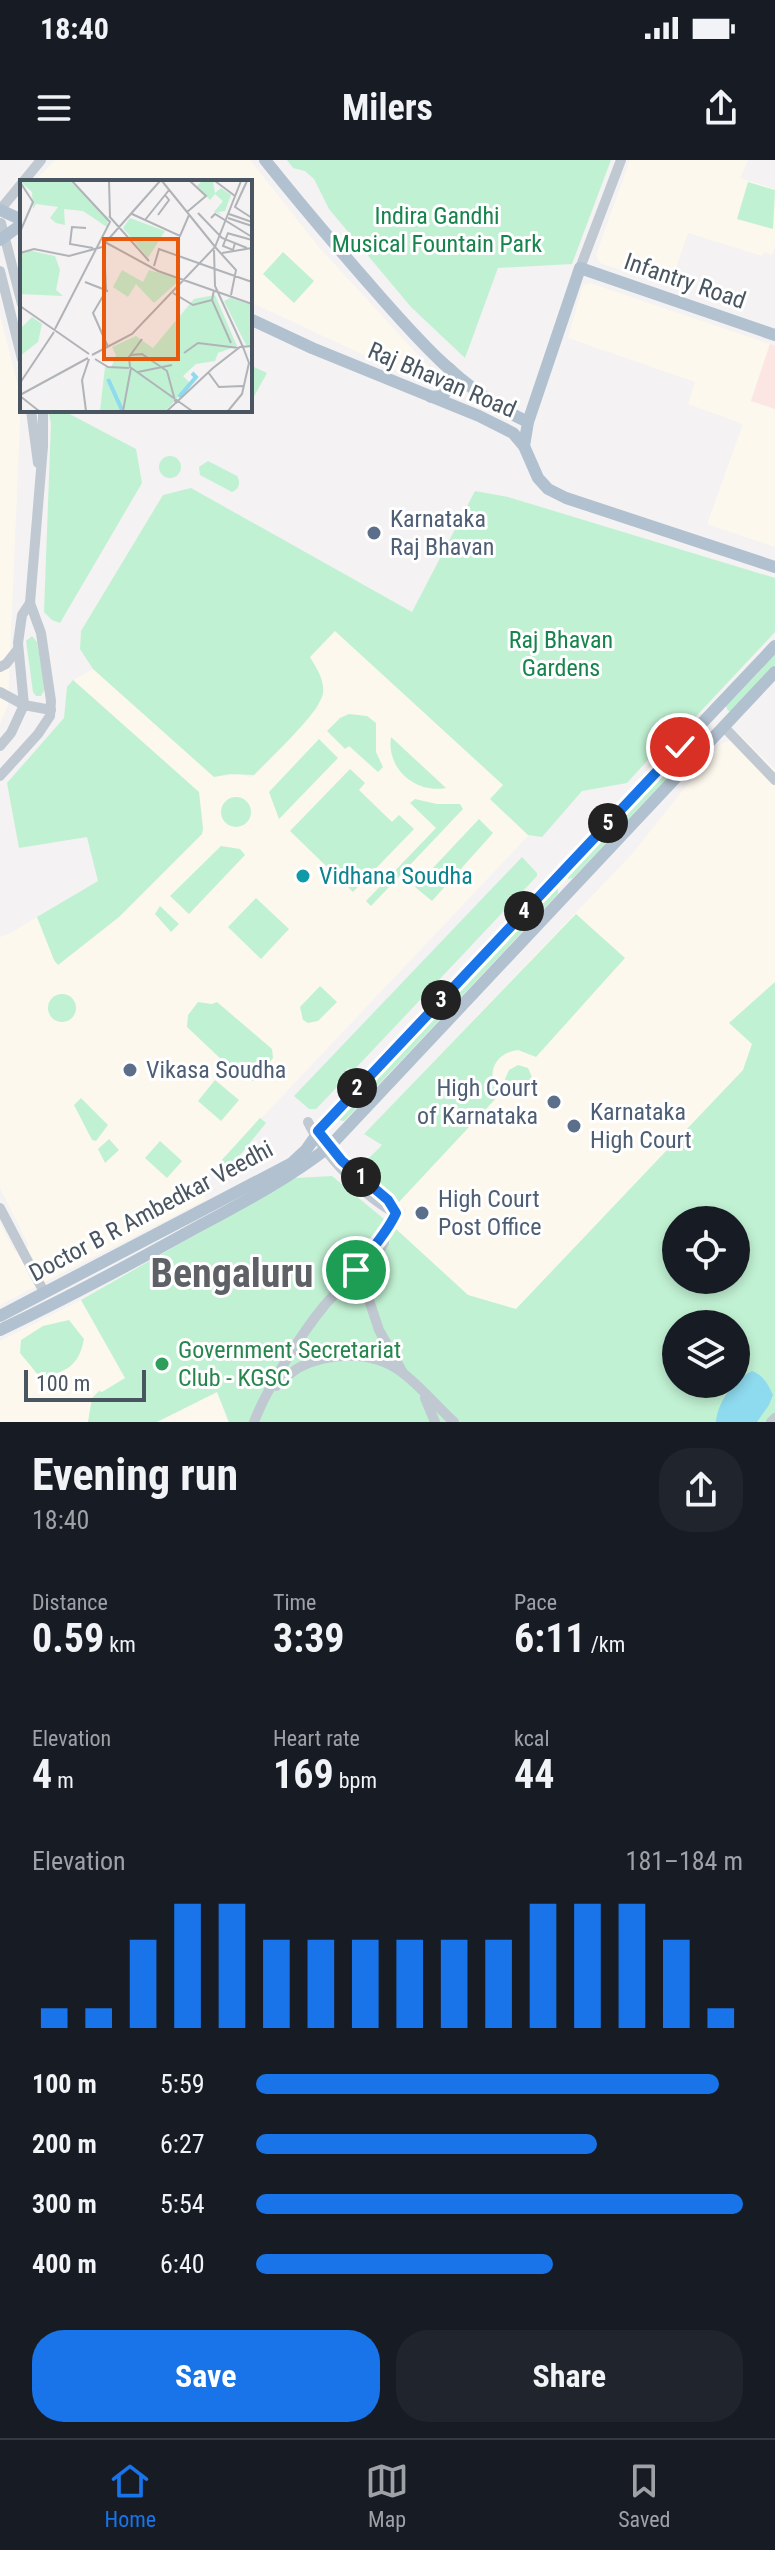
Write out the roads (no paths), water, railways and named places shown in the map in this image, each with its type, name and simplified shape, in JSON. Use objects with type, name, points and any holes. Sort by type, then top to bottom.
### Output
[{"type":"main road","points":[[265,160],[404,324],[465,384],[528,422]]},
{"type":"main road","points":[[2,239],[20,224]]},
{"type":"main road","points":[[524,446],[528,422],[580,268]]},
{"type":"main road","name":"Infantry Road","points":[[580,268],[775,335]]},
{"type":"main road","name":"Raj Bhavan Road","points":[[252,320],[505,428],[518,437],[524,446],[538,478],[548,489],[566,498],[775,567]]},
{"type":"main road","points":[[431,397],[442,396],[448,389],[450,369]]},
{"type":"main road","name":"Doctor B R Ambedkar Veedhi","points":[[0,1316],[285,1166],[306,1150],[317,1134],[775,646]]},
{"type":"main road","name":"Doctor B R Ambedkar Veedhi","points":[[0,1330],[117,1272],[260,1193],[328,1148],[775,672]]},
{"type":"main road","points":[[717,707],[724,727]]},
{"type":"main road","points":[[702,722],[724,727]]},
{"type":"street","points":[[28,180],[41,160]]},
{"type":"street","points":[[580,268],[621,160]]},
{"type":"street","points":[[20,191],[2,218],[2,239],[20,298]]},
{"type":"street","points":[[0,271],[20,351]]},
{"type":"street","points":[[31,412],[39,473]]},
{"type":"street","points":[[0,776],[38,734],[51,710],[41,633],[30,603],[43,412]]},
{"type":"street","points":[[0,746],[11,733],[24,705],[18,649],[22,615],[30,603]]},
{"type":"street","points":[[19,634],[32,626],[41,633]]},
{"type":"street","points":[[0,667],[18,649]]},
{"type":"street","points":[[0,692],[24,705],[51,710]]},
{"type":"street","points":[[724,727],[775,780]]},
{"type":"street","points":[[317,1134],[328,1148],[388,1200],[396,1213],[384,1236],[384,1243],[364,1277],[364,1285],[379,1330],[403,1373]]},
{"type":"street","points":[[0,1208],[44,1292]]},
{"type":"street","points":[[254,1422],[293,1351],[324,1306],[378,1239],[384,1236]]},
{"type":"street","points":[[271,1390],[298,1368],[334,1357],[370,1358],[403,1373],[454,1422]]},
{"type":"street","points":[[414,1383],[428,1403],[435,1422]]},
{"type":"water","points":[[750,1372],[765,1380],[773,1395],[769,1405],[757,1422],[716,1422],[725,1398],[750,1398]]},
{"type":"place","name":"Karnataka Raj Bhavan","points":[[374,533]]},
{"type":"place","name":"Vidhana Soudha","points":[[303,876]]},
{"type":"place","name":"Vikasa Soudha","points":[[130,1070]]},
{"type":"place","name":"High Court of Karnataka","points":[[554,1102]]},
{"type":"place","name":"Karnataka High Court","points":[[574,1126]]},
{"type":"place","name":"High Court Post Office","points":[[422,1213]]},
{"type":"place","name":"Government Secretariat Club - KGSC","points":[[162,1364]]},
{"type":"district","name":"Bengaluru","points":[[232,1273]]},
{"type":"park label","name":"Indira Gandhi Musical Fountain Park","points":[[437,230]]},
{"type":"park label","name":"Raj Bhavan Gardens","points":[[561,654]]}]
